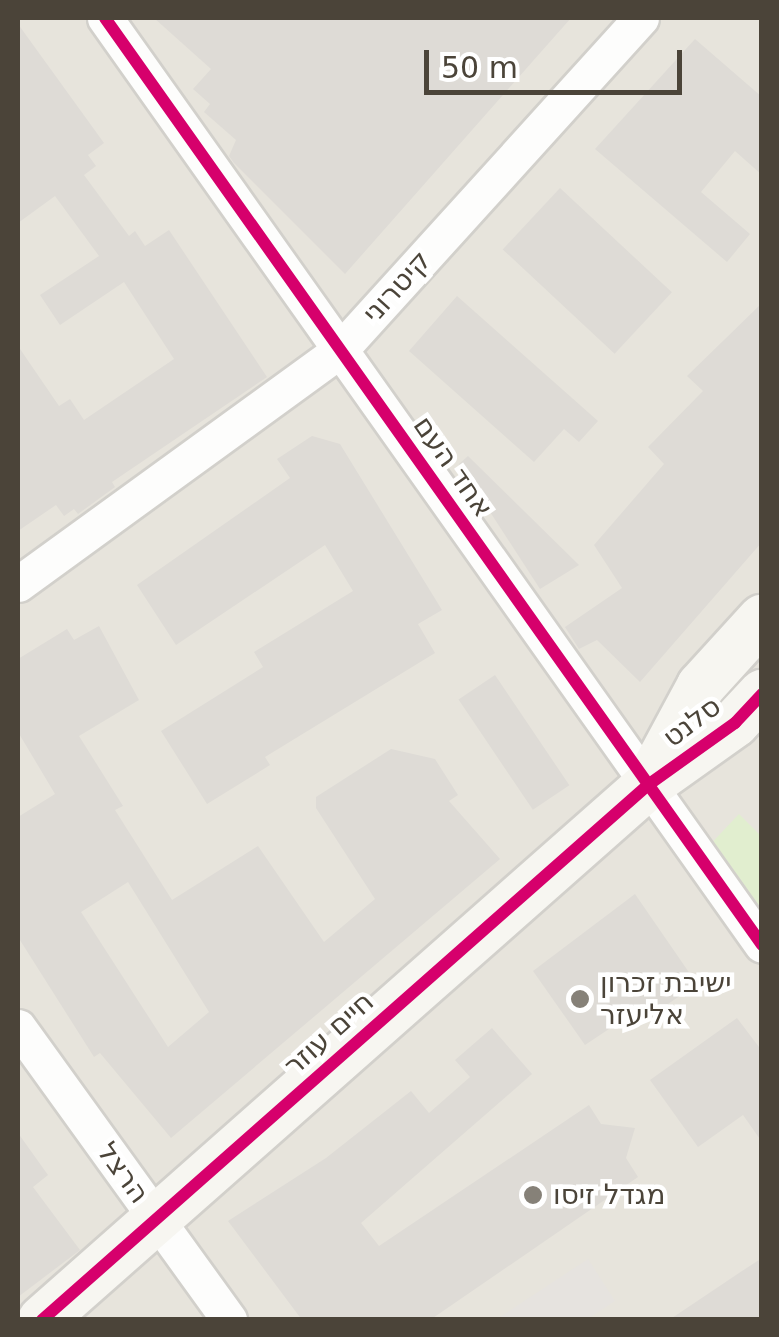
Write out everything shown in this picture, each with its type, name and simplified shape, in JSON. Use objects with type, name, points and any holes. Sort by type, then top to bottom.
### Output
[{"type":"street","name":"אחד העם","points":[[106,18],[762,944]]},
{"type":"street","name":"קיטרוני","points":[[18,584],[340,350],[641,18]]},
{"type":"street","name":"סלנט","points":[[648,784],[701,686],[762,619]]},
{"type":"street","name":"סלנט","points":[[648,784],[735,723],[762,694]]},
{"type":"street","name":"חיים עוזר","points":[[42,1320],[648,784]]},
{"type":"street","name":"הרצל","points":[[18,1027],[229,1320]]},
{"type":"shaded area","points":[[18,18],[761,18],[761,1319],[18,1319]]},
{"type":"shaded area","points":[[588,1259],[615,1301],[588,1319],[497,1319]]},
{"type":"green space","points":[[739,814],[761,836],[761,931],[703,852]]},
{"type":"building","points":[[154,18],[571,18],[345,274],[234,163],[229,156],[236,140],[204,112],[210,104],[193,89],[211,69]]},
{"type":"building","points":[[18,24],[104,143],[88,155],[96,166],[84,175],[129,236],[135,231],[145,246],[169,230],[267,377],[112,482],[115,487],[78,514],[74,509],[64,516],[56,505],[18,531],[18,346],[59,406],[70,399],[84,420],[174,359],[124,282],[60,325],[40,295],[99,256],[55,196],[18,223]]},
{"type":"building","points":[[695,39],[762,97],[762,175],[735,151],[701,192],[750,234],[727,262],[595,149]]},
{"type":"building","points":[[560,188],[672,292],[615,354],[503,249]]},
{"type":"building","points":[[457,296],[598,421],[579,442],[564,429],[534,462],[409,351]]},
{"type":"building","points":[[762,303],[762,542],[640,682],[597,640],[579,649],[565,627],[622,588],[594,545],[664,464],[648,447],[703,391],[687,376]]},
{"type":"building","points":[[312,436],[340,444],[442,610],[418,624],[435,653],[265,757],[270,765],[207,804],[161,731],[263,667],[254,652],[353,591],[325,545],[176,645],[137,585],[290,478],[277,459]]},
{"type":"building","points":[[468,456],[579,565],[540,589],[459,464]]},
{"type":"building","points":[[99,626],[139,700],[79,736],[123,806],[115,810],[172,900],[258,846],[324,942],[375,899],[316,808],[316,797],[391,749],[435,759],[458,795],[449,801],[500,859],[171,1138],[100,1053],[94,1057],[18,937],[18,817],[55,794],[18,732],[18,659],[67,629],[74,640]],"holes":[[[128,882],[209,1012],[168,1047],[81,912]]]},
{"type":"building","points":[[495,675],[569,785],[533,810],[459,700]]},
{"type":"building","points":[[635,894],[697,984],[655,1013],[648,1003],[585,1045],[533,971]]},
{"type":"building","points":[[737,1018],[762,1051],[762,1142],[743,1115],[698,1147],[650,1080]]},
{"type":"building","points":[[492,1028],[532,1074],[361,1223],[379,1246],[589,1105],[601,1124],[635,1128],[626,1158],[638,1177],[430,1320],[302,1320],[228,1221],[326,1158],[411,1091],[429,1113],[470,1077],[455,1060]]},
{"type":"building","points":[[18,1133],[48,1175],[33,1187],[80,1250],[18,1297]]},
{"type":"building","points":[[762,1258],[762,1320],[669,1320],[739,1273]]},
{"type":"cycle path","points":[[105,18],[762,945]]},
{"type":"cycle path","points":[[42,1320],[648,785],[735,723],[762,694]]},
{"type":"place","name":"ישיבת זכרון אליעזר","points":[[580,999]]},
{"type":"place","name":"מגדל זיסו","points":[[533,1195]]}]
